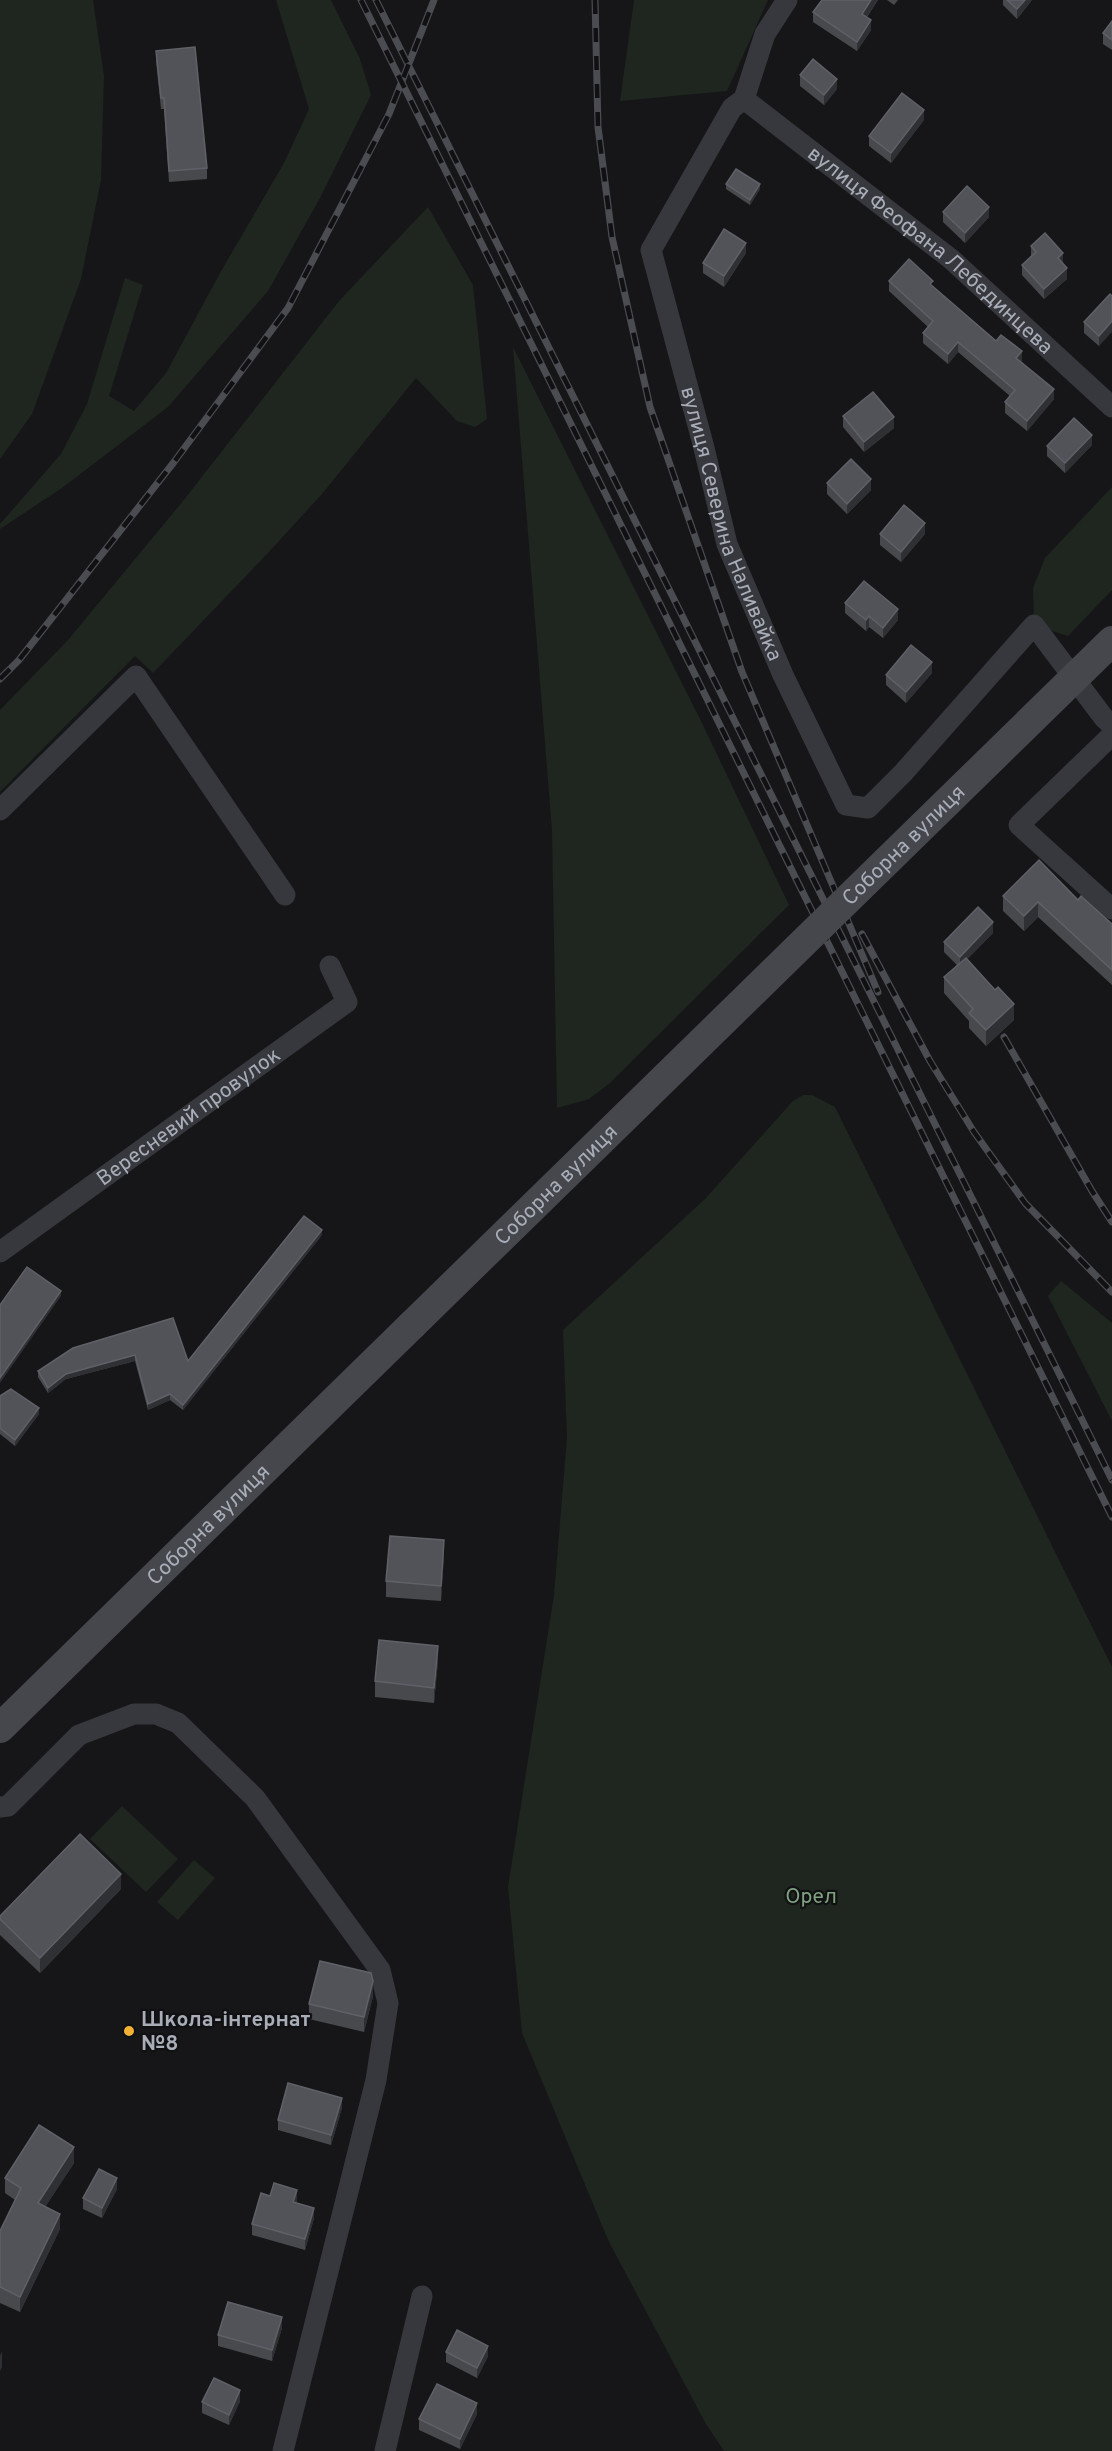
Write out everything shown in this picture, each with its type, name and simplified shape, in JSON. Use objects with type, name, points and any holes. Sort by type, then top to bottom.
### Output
[{"type":"main road","name":"Соборна вулиця","points":[[0,1728],[1112,641]]},
{"type":"street","name":"вулиця Северина Наливайка","points":[[787,0],[765,34],[744,99],[732,108],[651,250],[727,544],[783,675],[846,805],[868,808],[903,773],[1034,625],[1104,718],[1112,725]]},
{"type":"street","name":"вулиця Феофана Лебединцева","points":[[744,99],[951,259],[1112,406]]},
{"type":"street","points":[[0,810],[136,676],[285,895]]},
{"type":"street","points":[[1112,735],[1019,825],[1112,909]]},
{"type":"street","name":"Вересневий провулок","points":[[0,1252],[346,1002],[330,966]]},
{"type":"street","points":[[0,1807],[8,1806],[80,1735],[134,1714],[156,1714],[178,1723],[255,1798],[380,1970],[388,2002],[376,2080],[283,2451]]},
{"type":"street","points":[[385,2451],[422,2296]]},
{"type":"green space","points":[[0,0],[93,0],[104,76],[101,180],[81,279],[32,414],[0,459]]},
{"type":"green space","points":[[276,0],[331,0],[360,59],[371,95],[320,198],[268,291],[168,407],[62,488],[0,529],[0,524],[61,454],[87,404],[125,278],[143,285],[109,396],[134,411],[166,373],[220,273],[284,163],[309,109]]},
{"type":"green space","points":[[634,0],[768,0],[727,91],[620,101]]},
{"type":"green space","points":[[428,207],[473,285],[487,419],[475,427],[457,421],[416,378],[322,494],[153,673],[135,656],[0,792],[0,710],[68,640],[183,501],[339,301]]},
{"type":"green space","points":[[513,347],[702,723],[789,905],[610,1083],[589,1099],[557,1108],[552,830]]},
{"type":"green space","points":[[1112,487],[1112,590],[1068,636],[1034,625],[1033,588],[1045,558]]},
{"type":"green space","name":"Орел","points":[[803,1095],[812,1095],[835,1107],[1112,1667],[1112,2451],[724,2451],[706,2424],[608,2240],[522,2033],[508,1887],[554,1595],[567,1438],[563,1330],[705,1199],[793,1101]]},
{"type":"green space","points":[[1061,1281],[1112,1323],[1112,1421],[1048,1296]]},
{"type":"green space","points":[[122,1806],[178,1859],[146,1892],[90,1839]]},
{"type":"green space","points":[[194,1860],[215,1878],[178,1920],[157,1902]]},
{"type":"building","points":[[822,0],[871,0],[862,14],[871,20],[857,42],[813,12]]},
{"type":"building","points":[[1007,0],[1025,0],[1017,9]]},
{"type":"building","points":[[1112,21],[1112,40],[1103,33]]},
{"type":"building","points":[[195,47],[207,168],[169,171],[164,98],[161,98],[156,51]]},
{"type":"building","points":[[813,59],[837,79],[824,95],[800,75]]},
{"type":"building","points":[[902,93],[924,110],[891,153],[869,136]]},
{"type":"building","points":[[736,169],[760,184],[750,200],[726,184]]},
{"type":"building","points":[[967,186],[989,207],[965,233],[943,212]]},
{"type":"building","points":[[724,229],[746,243],[724,276],[703,263]]},
{"type":"building","points":[[1045,233],[1063,253],[1058,258],[1067,268],[1044,289],[1022,265],[1036,252],[1031,246]]},
{"type":"building","points":[[909,259],[933,281],[930,284],[996,341],[1001,335],[1022,351],[1016,358],[1054,389],[1027,421],[1005,402],[1015,390],[958,342],[948,354],[923,333],[933,321],[889,281]]},
{"type":"building","points":[[1110,294],[1112,296],[1112,321],[1099,336],[1084,322]]},
{"type":"building","points":[[873,392],[894,417],[864,442],[843,416]]},
{"type":"building","points":[[1074,418],[1092,435],[1065,463],[1047,446]]},
{"type":"building","points":[[851,459],[871,479],[847,504],[827,483]]},
{"type":"building","points":[[904,505],[925,523],[901,552],[880,534]]},
{"type":"building","points":[[864,581],[898,609],[883,628],[869,616],[866,620],[845,603]]},
{"type":"building","points":[[911,645],[932,662],[906,692],[886,675]]},
{"type":"building","points":[[1039,860],[1078,900],[1081,896],[1112,924],[1112,970],[1038,902],[1024,916],[1003,896]]},
{"type":"building","points":[[978,907],[993,922],[960,957],[944,942]]},
{"type":"building","points":[[966,958],[995,990],[998,987],[1014,1004],[986,1030],[969,1013],[973,1009],[944,977]]},
{"type":"building","points":[[304,1216],[322,1230],[183,1405],[170,1394],[148,1404],[135,1355],[66,1374],[48,1388],[38,1371],[73,1348],[173,1318],[188,1361]]},
{"type":"building","points":[[27,1267],[61,1291],[0,1378],[0,1305]]},
{"type":"building","points":[[11,1389],[39,1408],[15,1440],[0,1428],[0,1396]]},
{"type":"building","points":[[390,1536],[444,1540],[441,1586],[386,1581]]},
{"type":"building","points":[[379,1640],[438,1646],[434,1688],[375,1681]]},
{"type":"building","points":[[80,1834],[121,1874],[40,1958],[0,1919],[0,1916]]},
{"type":"building","points":[[320,1961],[371,1973],[373,1981],[364,2017],[309,2004]]},
{"type":"building","points":[[288,2083],[342,2098],[331,2135],[278,2120]]},
{"type":"building","points":[[39,2125],[74,2147],[38,2203],[60,2214],[20,2297],[0,2287],[0,2231],[21,2188],[5,2178]]},
{"type":"building","points":[[99,2169],[117,2178],[102,2208],[83,2198]]},
{"type":"building","points":[[274,2183],[297,2190],[293,2202],[314,2208],[305,2239],[252,2224],[261,2193],[270,2196]]},
{"type":"building","points":[[228,2302],[282,2317],[272,2350],[218,2335]]},
{"type":"building","points":[[457,2330],[488,2346],[477,2368],[446,2352]]},
{"type":"building","points":[[214,2378],[240,2390],[229,2415],[202,2402]]},
{"type":"building","points":[[437,2384],[477,2403],[460,2439],[419,2419]]},
{"type":"railway","points":[[361,0],[1112,1517]]},
{"type":"railway","points":[[376,0],[1112,1480]]},
{"type":"railway","points":[[0,679],[19,660],[174,462],[288,308],[389,114],[434,0]]},
{"type":"railway","points":[[595,0],[598,127],[612,237],[650,407],[742,672],[878,992]]},
{"type":"railway","points":[[862,934],[930,1061],[974,1132],[1025,1203],[1112,1292]]},
{"type":"railway","points":[[1004,1037],[1112,1222]]},
{"type":"place","name":"Школа-інтернат №8","points":[[129,2031]]}]
